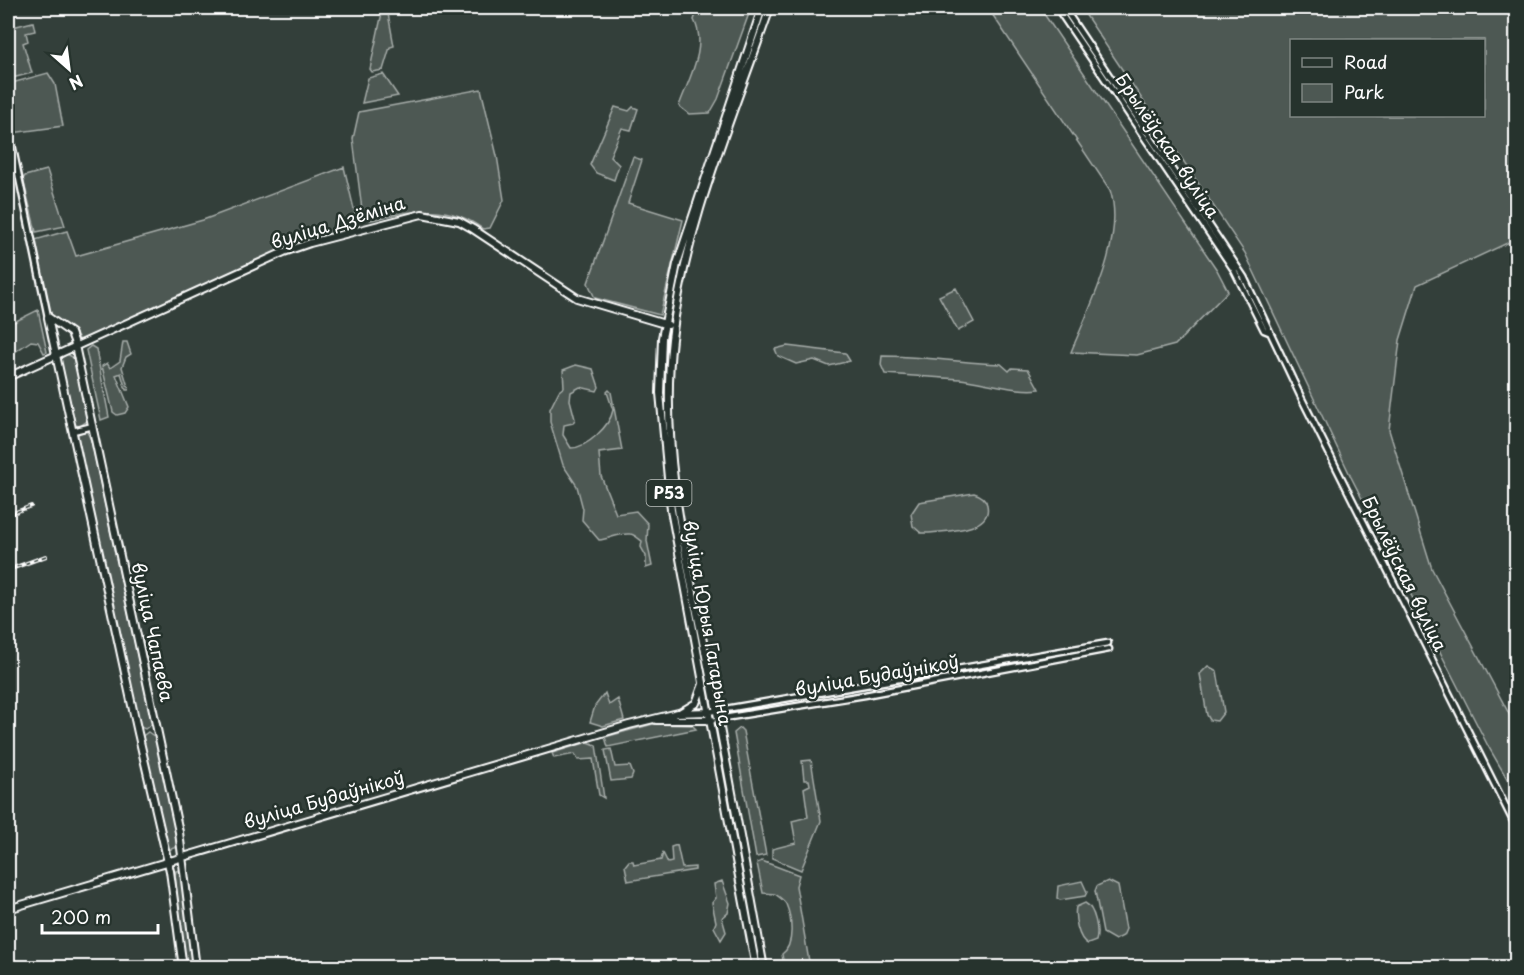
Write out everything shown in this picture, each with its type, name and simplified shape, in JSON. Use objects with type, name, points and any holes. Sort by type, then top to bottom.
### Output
[{"type":"main road","name":"вуліца Юрыя Гагарына","points":[[756,968],[671,510],[663,443],[660,373],[665,324],[680,255],[762,8]]},
{"type":"main road","name":"вуліца Юрыя Гагарына","points":[[764,968],[684,538],[672,460],[669,391],[674,326],[680,287],[697,221],[770,8]]},
{"type":"main road","name":"вуліца Дзёміна","points":[[8,377],[284,252],[362,228],[422,214],[459,221],[577,298],[674,326]]},
{"type":"main road","name":"вуліца Чапаева","points":[[48,317],[71,333],[93,426],[184,857],[196,968]]},
{"type":"main road","name":"вуліца Чапаева","points":[[48,317],[138,734],[168,861],[183,968]]},
{"type":"main road","points":[[678,713],[696,702],[704,683]]},
{"type":"main road","name":"вуліца Будаўнікоў","points":[[8,909],[649,720],[678,713],[708,712]]},
{"type":"main road","name":"вуліца Будаўнікоў","points":[[649,720],[718,719]]},
{"type":"street","name":"Брылёўская вуліца","points":[[1057,8],[1242,279]]},
{"type":"street","name":"Брылёўская вуліца","points":[[1064,8],[1242,279],[1516,827]]},
{"type":"street","name":"вуліца Чапаева","points":[[8,125],[48,317]]},
{"type":"street","points":[[72,431],[93,426]]},
{"type":"street","name":"вуліца Будаўнікоў","points":[[708,712],[801,698],[975,666],[1108,646],[865,695],[718,719]]},
{"type":"street","points":[[975,666],[976,674]]},
{"type":"street","points":[[864,687],[865,695]]},
{"type":"street","points":[[801,698],[804,705]]},
{"type":"green space","points":[[383,8],[387,8],[394,46],[390,47],[383,70],[372,72],[370,69]]},
{"type":"green space","points":[[698,8],[751,8],[718,99],[710,113],[689,114],[679,106],[696,63],[699,41],[694,20]]},
{"type":"green space","points":[[988,8],[1040,8],[1217,270],[1228,291],[1175,345],[1137,355],[1071,352],[1095,294],[1109,251],[1114,209],[1110,190]]},
{"type":"green space","points":[[1081,8],[1516,8],[1516,239],[1417,285],[1400,340],[1389,430],[1432,569],[1516,727],[1516,794],[1488,746],[1351,477],[1245,253]]},
{"type":"green space","points":[[33,22],[35,31],[26,33],[28,41],[23,43],[32,73],[8,79],[8,28]]},
{"type":"green space","points":[[48,73],[55,84],[63,126],[12,133],[8,84]]},
{"type":"green space","points":[[383,74],[398,96],[362,103],[368,78]]},
{"type":"green space","points":[[481,89],[497,156],[504,200],[490,228],[483,229],[469,220],[442,211],[415,212],[371,220],[363,217],[353,139],[359,112]]},
{"type":"green space","points":[[615,107],[629,111],[633,107],[638,109],[631,130],[622,128],[610,156],[619,165],[614,180],[596,173],[590,165]]},
{"type":"green space","points":[[633,157],[642,160],[628,203],[683,220],[660,315],[595,298],[588,283]]},
{"type":"green space","points":[[344,167],[357,222],[354,226],[287,247],[84,340],[80,341],[75,331],[51,315],[35,240],[67,231],[76,256],[203,220]]},
{"type":"green space","points":[[47,170],[65,226],[36,232],[23,179],[25,176]]},
{"type":"green space","points":[[956,288],[974,322],[958,331],[939,296]]},
{"type":"green space","points":[[38,310],[47,352],[44,353],[38,342],[31,341],[12,354],[12,365],[8,367],[8,325]]},
{"type":"green space","points":[[123,342],[127,342],[131,354],[126,357],[122,367],[129,390],[126,390],[121,373],[116,375],[129,407],[125,413],[117,415],[113,412],[102,366],[107,363],[110,368],[120,361]]},
{"type":"green space","points":[[91,346],[96,349],[109,417],[101,420],[86,350]]},
{"type":"green space","points":[[787,346],[845,353],[850,361],[829,366],[814,360],[796,364],[778,356],[775,349]]},
{"type":"green space","points":[[67,354],[74,358],[87,421],[80,426],[74,425],[60,359]]},
{"type":"green space","points":[[882,356],[1001,364],[1009,371],[1012,368],[1028,369],[1039,389],[1012,388],[960,379],[885,374],[881,365]]},
{"type":"green space","points":[[576,365],[593,369],[599,387],[597,391],[580,387],[571,392],[570,400],[575,419],[573,423],[564,425],[563,435],[571,448],[584,444],[597,435],[607,423],[613,410],[607,392],[609,390],[611,392],[622,450],[599,453],[601,476],[616,514],[636,511],[648,524],[647,541],[652,566],[646,568],[646,556],[641,547],[642,541],[635,536],[622,534],[599,540],[582,520],[583,509],[577,486],[563,465],[550,422],[550,409],[559,391],[564,387],[563,370]]},
{"type":"green space","points":[[86,430],[91,440],[152,724],[145,729],[138,726],[76,435]]},
{"type":"green space","points":[[974,493],[983,497],[987,505],[987,514],[976,525],[929,533],[921,533],[913,526],[911,514],[919,502]]},
{"type":"green space","points":[[1208,666],[1217,671],[1224,712],[1217,721],[1210,720],[1207,715],[1200,674]]},
{"type":"green space","points":[[605,693],[609,705],[618,699],[624,720],[603,726],[590,722],[595,706]]},
{"type":"green space","points":[[653,724],[692,725],[696,729],[608,747],[605,737]]},
{"type":"green space","points":[[740,728],[743,731],[766,855],[756,857],[734,733]]},
{"type":"green space","points":[[148,732],[155,737],[178,842],[177,847],[168,850],[140,738]]},
{"type":"green space","points":[[714,732],[717,732],[761,967]]},
{"type":"green space","points":[[588,742],[596,745],[604,798],[599,795],[593,759],[578,760],[575,754],[554,758],[552,753]]},
{"type":"green space","points":[[611,749],[615,767],[630,766],[633,774],[631,779],[611,781],[605,750]]},
{"type":"green space","points":[[811,760],[821,821],[801,870],[772,858],[772,849],[796,843],[792,821],[808,817],[804,788],[810,785],[809,780],[804,780],[802,761]]},
{"type":"green space","points":[[677,845],[682,868],[695,867],[695,870],[628,881],[625,866],[629,861],[633,861],[634,865],[661,860],[663,853],[668,863],[672,862],[671,847]]},
{"type":"green space","points":[[762,861],[799,875],[796,886],[810,967],[784,967],[782,954],[791,938],[790,916],[783,900],[775,894],[763,893],[757,863]]},
{"type":"green space","points":[[181,870],[193,967],[185,967],[175,875],[176,871]]},
{"type":"green space","points":[[722,881],[730,903],[728,913],[722,918],[726,932],[721,940],[714,927],[716,922],[712,903],[716,898],[714,884]]},
{"type":"green space","points":[[1082,881],[1087,892],[1085,896],[1060,900],[1057,898],[1058,886]]},
{"type":"green space","points":[[1108,881],[1118,886],[1126,929],[1123,936],[1115,940],[1103,933],[1095,891],[1097,886]]},
{"type":"green space","points":[[1085,903],[1094,915],[1097,932],[1096,941],[1088,944],[1079,933],[1076,916],[1076,907]]},
{"type":"railway","points":[[8,515],[31,506]]},
{"type":"railway","points":[[8,570],[46,556]]}]
